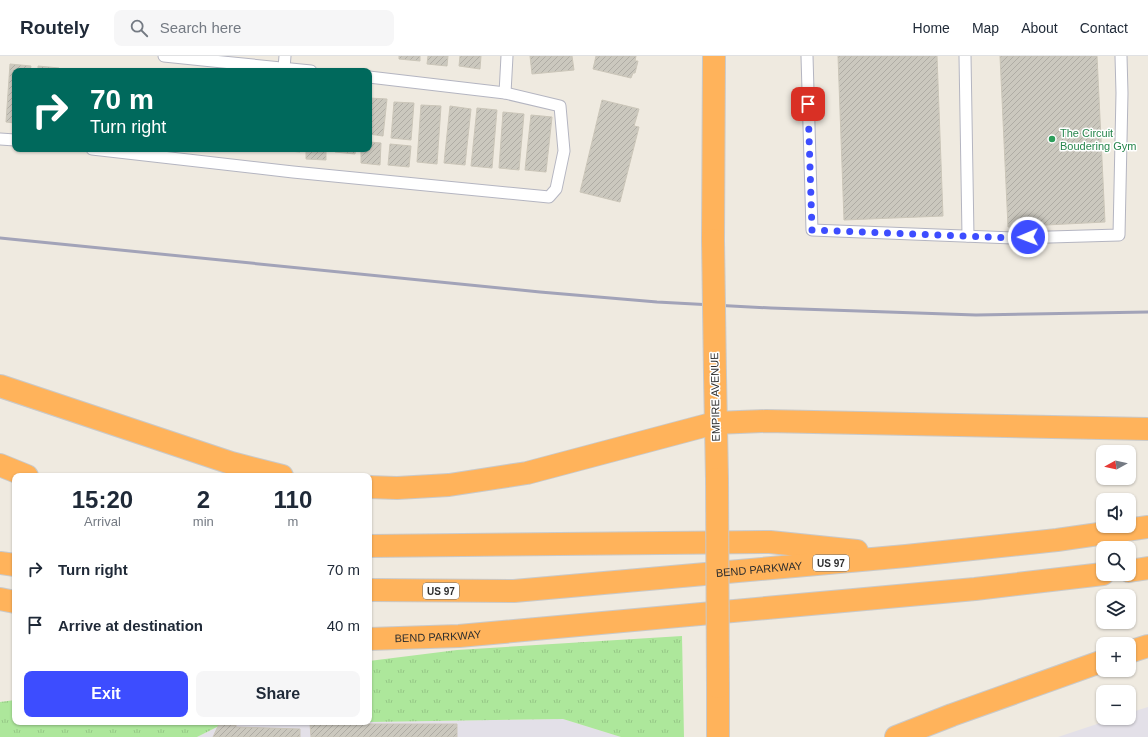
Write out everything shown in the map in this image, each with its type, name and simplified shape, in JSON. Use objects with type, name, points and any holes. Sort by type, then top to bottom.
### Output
[{"type":"highway","name":"EMPIRE AVENUE","points":[[714,56],[718,737]]},
{"type":"highway","points":[[0,386],[231,463],[270,473]]},
{"type":"highway","points":[[372,487],[397,488],[449,485],[526,473],[715,423],[781,421],[1148,429]]},
{"type":"highway","points":[[0,465],[20,473]]},
{"type":"highway","name":"BEND PARKWAY","points":[[372,590],[514,591],[906,556],[1057,540],[1148,527]]},
{"type":"highway","points":[[372,546],[770,542],[906,556]]},
{"type":"highway","points":[[0,563],[12,565]]},
{"type":"highway","points":[[1136,570],[1148,568]]},
{"type":"highway","name":"BEND PARKWAY","points":[[372,639],[459,636],[974,589],[1096,575]]},
{"type":"highway","points":[[0,599],[12,601]]},
{"type":"highway","points":[[1136,650],[1148,646]]},
{"type":"highway","points":[[896,737],[952,715],[1096,664]]},
{"type":"lane","points":[[164,56],[284,68],[285,56]]},
{"type":"lane","points":[[505,93],[506,56]]},
{"type":"lane","points":[[807,56],[812,230],[1013,238],[1119,234],[1122,56]]},
{"type":"lane","points":[[965,56],[968,236]]},
{"type":"lane","points":[[118,152],[549,198],[556,189],[564,151],[560,106],[505,93],[372,78]]},
{"type":"lane","points":[[0,139],[12,140]]},
{"type":"shaded area","points":[[1148,707],[1148,737],[1058,737],[1096,724],[1136,725],[1136,711]]},
{"type":"shaded area","points":[[563,719],[621,737],[197,737],[221,725],[372,725],[372,722]]},
{"type":"green space","points":[[682,636],[684,737],[621,737],[563,719],[372,722],[372,661],[457,650]]},
{"type":"green space","points":[[12,700],[12,725],[221,725],[197,737],[0,737],[0,702]]},
{"type":"building","points":[[399,56],[420,56],[420,61],[399,59]]},
{"type":"building","points":[[428,56],[448,56],[447,66],[427,64]]},
{"type":"building","points":[[460,56],[481,56],[480,69],[459,66]]},
{"type":"building","points":[[530,56],[572,56],[574,70],[532,74]]},
{"type":"building","points":[[596,56],[636,56],[635,61],[638,61],[635,73],[633,73],[631,78],[593,69]]},
{"type":"building","points":[[838,56],[937,56],[943,216],[844,220]]},
{"type":"building","name":"The Circuit Boudering Gym","points":[[1000,56],[1097,56],[1105,222],[1008,227]]},
{"type":"building","points":[[10,64],[31,66],[31,68],[12,68],[12,123],[6,122]]},
{"type":"building","points":[[38,66],[59,68],[38,68]]},
{"type":"building","points":[[372,98],[387,99],[383,136],[372,134]]},
{"type":"building","points":[[602,100],[639,109],[634,126],[639,127],[620,202],[580,192]]},
{"type":"building","points":[[394,102],[414,103],[411,140],[391,138]]},
{"type":"building","points":[[421,105],[441,106],[437,164],[417,162]]},
{"type":"building","points":[[450,106],[471,109],[465,165],[444,163]]},
{"type":"building","points":[[477,108],[497,110],[492,168],[471,166]]},
{"type":"building","points":[[503,112],[524,114],[519,170],[499,168]]},
{"type":"building","points":[[531,115],[552,117],[546,172],[525,170]]},
{"type":"building","points":[[372,142],[381,143],[380,165],[361,163],[361,152],[372,152]]},
{"type":"building","points":[[390,144],[411,146],[409,167],[388,165]]},
{"type":"building","points":[[306,152],[326,152],[326,160],[306,159]]},
{"type":"building","points":[[335,152],[355,152],[355,154]]},
{"type":"building","points":[[457,724],[457,737],[311,737],[310,725]]},
{"type":"building","points":[[219,725],[300,729],[300,737],[213,737]]},
{"type":"railway","points":[[0,238],[540,292],[657,302],[771,308],[976,315],[1148,312]]},
{"type":"place","name":"The Circuit Boudering Gym","points":[[1052,139]]},
{"type":"route","points":[[808,104],[812,230],[1013,238],[1028,237]]}]
